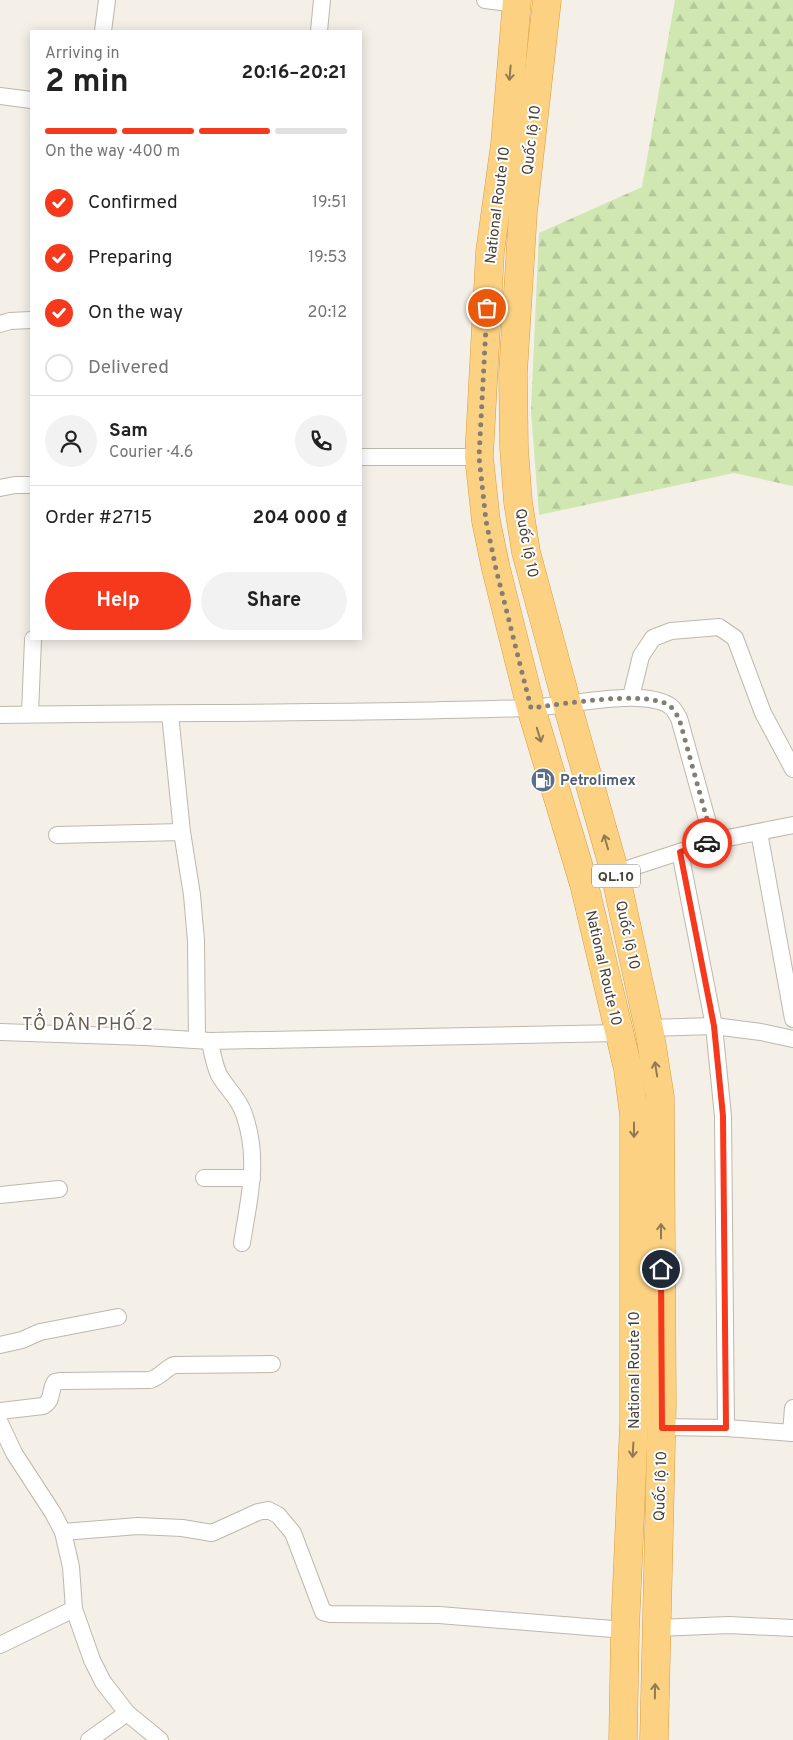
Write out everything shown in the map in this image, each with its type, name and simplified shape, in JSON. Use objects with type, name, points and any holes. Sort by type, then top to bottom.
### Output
[{"type":"highway","points":[[516,9],[546,11]]},
{"type":"highway","name":"National Route 10","points":[[516,9],[505,144],[490,252],[479,457],[486,521],[496,569],[531,708],[584,884],[628,1068],[634,1115],[634,1424],[625,1630],[623,1740]]},
{"type":"highway","name":"Quốc lộ 10","points":[[546,11],[523,212],[514,373],[514,448],[518,502],[526,552],[615,873],[648,1028],[660,1097],[662,1428],[654,1740]]},
{"type":"street","points":[[103,30],[107,0]]},
{"type":"street","points":[[319,30],[322,0]]},
{"type":"street","points":[[486,0],[516,9]]},
{"type":"street","points":[[0,96],[30,100]]},
{"type":"street","points":[[0,324],[10,321],[30,320]]},
{"type":"street","points":[[362,458],[479,457]]},
{"type":"street","points":[[0,488],[30,485]]},
{"type":"street","points":[[631,697],[641,656],[653,638],[671,631],[719,627],[735,638],[763,713],[793,769]]},
{"type":"street","points":[[30,714],[33,640]]},
{"type":"street","points":[[0,714],[286,713],[531,708],[631,697],[671,706],[679,718],[713,841]]},
{"type":"street","points":[[170,714],[182,832],[188,862],[204,1040],[219,1075],[237,1098],[244,1114],[253,1155],[252,1178],[242,1243]]},
{"type":"street","points":[[615,873],[713,841],[793,825]]},
{"type":"street","points":[[57,835],[182,832]]},
{"type":"street","points":[[759,832],[793,1019]]},
{"type":"street","points":[[680,852],[714,1026],[723,1116],[726,1428]]},
{"type":"street","points":[[648,1028],[714,1026],[761,1032],[793,1039]]},
{"type":"street","points":[[0,1032],[204,1040],[619,1032]]},
{"type":"street","points":[[204,1178],[252,1178]]},
{"type":"street","points":[[0,1195],[59,1189]]},
{"type":"street","points":[[0,1345],[22,1340],[40,1332],[118,1317]]},
{"type":"street","points":[[0,1411],[43,1406],[49,1403],[52,1398],[52,1387],[55,1382],[150,1380],[157,1378],[166,1368],[174,1365],[272,1364]]},
{"type":"street","points":[[662,1428],[726,1428],[792,1433],[793,1408]]},
{"type":"street","points":[[0,1423],[14,1453],[63,1532],[71,1567],[74,1609],[92,1660],[103,1682],[127,1714],[160,1740]]},
{"type":"street","points":[[63,1532],[138,1526],[182,1528],[212,1533],[258,1512],[268,1510],[278,1515],[293,1534],[323,1612],[330,1614],[439,1615],[625,1630]]},
{"type":"street","points":[[0,1644],[74,1609]]},
{"type":"street","points":[[656,1628],[720,1626],[793,1628]]},
{"type":"street","points":[[89,1740],[127,1714]]},
{"type":"green space","points":[[675,0],[793,0],[793,486],[734,473],[539,515],[531,411],[539,233],[642,187]]},
{"type":"way so far","points":[[487,308],[479,457],[486,521],[496,569],[531,708],[631,697],[671,706],[679,718],[713,841],[707,843]]},
{"type":"place","name":"Petrolimex","points":[[543,780]]},
{"type":"district","name":"TỔ DÂN PHỐ 2","points":[[88,1024]]},
{"type":"route","points":[[661,1269],[662,1428],[726,1428],[723,1116],[714,1026],[680,852],[707,843]]}]
